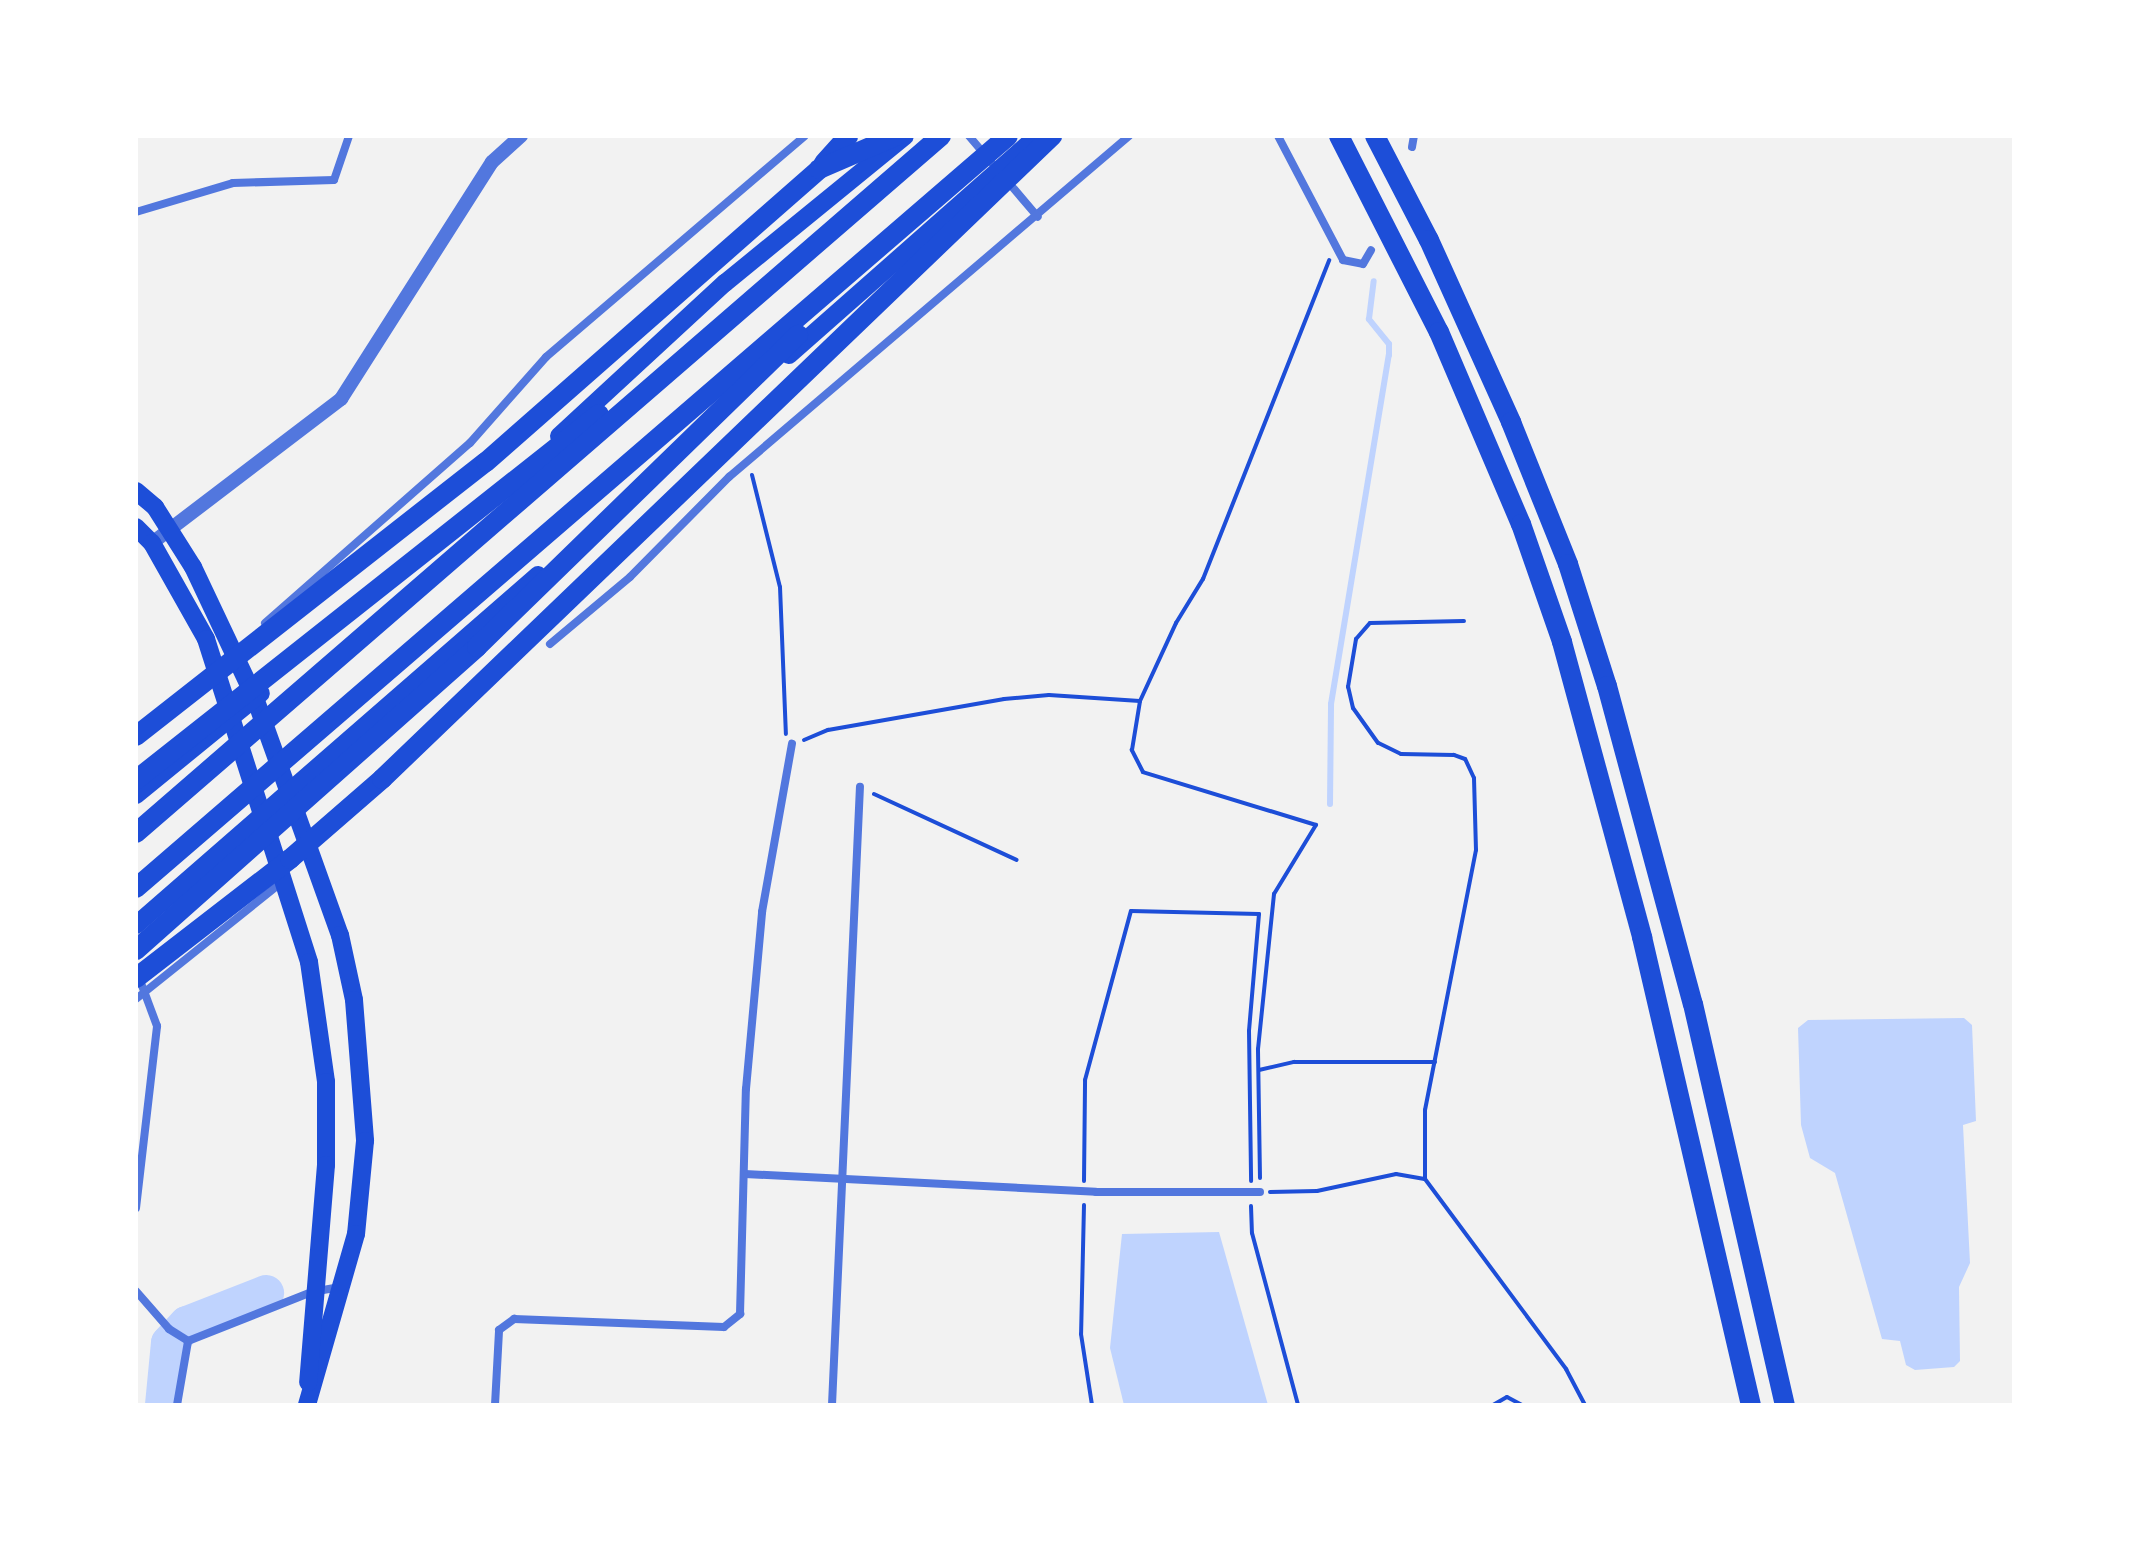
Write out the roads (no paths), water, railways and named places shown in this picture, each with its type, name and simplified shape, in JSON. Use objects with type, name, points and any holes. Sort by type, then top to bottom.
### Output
[{"type":"highway","points":[[136,736],[486,462],[819,169],[848,136]]},
{"type":"highway","points":[[819,169],[896,136]]},
{"type":"highway","points":[[136,833],[941,136]]},
{"type":"highway","points":[[136,888],[1008,136]]},
{"type":"highway","points":[[141,984],[382,779],[818,364],[1052,136]]},
{"type":"highway","points":[[1339,136],[1439,332],[1521,524],[1562,642],[1638,922],[1751,1405]]},
{"type":"highway","points":[[1375,136],[1429,240],[1511,422],[1568,564],[1607,686],[1693,1004],[1785,1405]]},
{"type":"highway","points":[[136,950],[477,647],[949,187]]},
{"type":"highway","points":[[136,780],[761,291]]},
{"type":"main road","points":[[136,795],[454,534],[725,283],[905,136]]},
{"type":"main road","points":[[136,925],[292,795],[1037,136]]},
{"type":"main road","points":[[136,491],[169,530],[234,650],[292,795],[340,935],[363,1070],[365,1141],[356,1234],[344,1287],[307,1405]]},
{"type":"main road","points":[[136,527],[152,543],[206,639],[261,822],[309,962],[326,1082],[326,1165],[312,1292],[307,1405]]},
{"type":"street","points":[[136,212],[233,183],[334,180],[349,136]]},
{"type":"street","points":[[152,543],[341,399],[492,162],[521,136]]},
{"type":"street","points":[[234,650],[470,443],[546,357],[805,136]]},
{"type":"street","points":[[969,136],[1038,217]]},
{"type":"street","points":[[550,644],[749,463],[1129,136]]},
{"type":"street","points":[[1278,136],[1343,260],[1363,264],[1371,250]]},
{"type":"street","points":[[1412,147],[1414,136]]},
{"type":"street","points":[[495,1405],[499,1330],[514,1319],[724,1327],[740,1314],[746,1089],[762,912],[792,744]]},
{"type":"street","points":[[832,1405],[860,787]]},
{"type":"street","points":[[136,999],[141,984],[281,883]]},
{"type":"street","points":[[136,971],[157,1026],[136,1208]]},
{"type":"street","points":[[745,1174],[1084,1191],[1260,1192]]},
{"type":"street","points":[[186,1339],[312,1292],[344,1287]]},
{"type":"street","points":[[136,1291],[169,1329],[186,1339]]},
{"type":"street","points":[[177,1405],[186,1339]]},
{"type":"water","points":[[1964,1018],[1972,1025],[1976,1121],[1963,1125],[1970,1263],[1959,1287],[1960,1361],[1954,1367],[1915,1370],[1906,1365],[1900,1341],[1882,1339],[1835,1173],[1810,1158],[1801,1125],[1798,1028],[1808,1020]]},
{"type":"water","points":[[1219,1232],[1268,1405],[1124,1405],[1110,1348],[1122,1234]]},
{"type":"waterway","points":[[1330,804],[1331,704],[1389,355],[1389,344],[1369,319],[1374,281]]},
{"type":"waterway","points":[[163,1405],[169,1343],[187,1324],[266,1293]]}]
